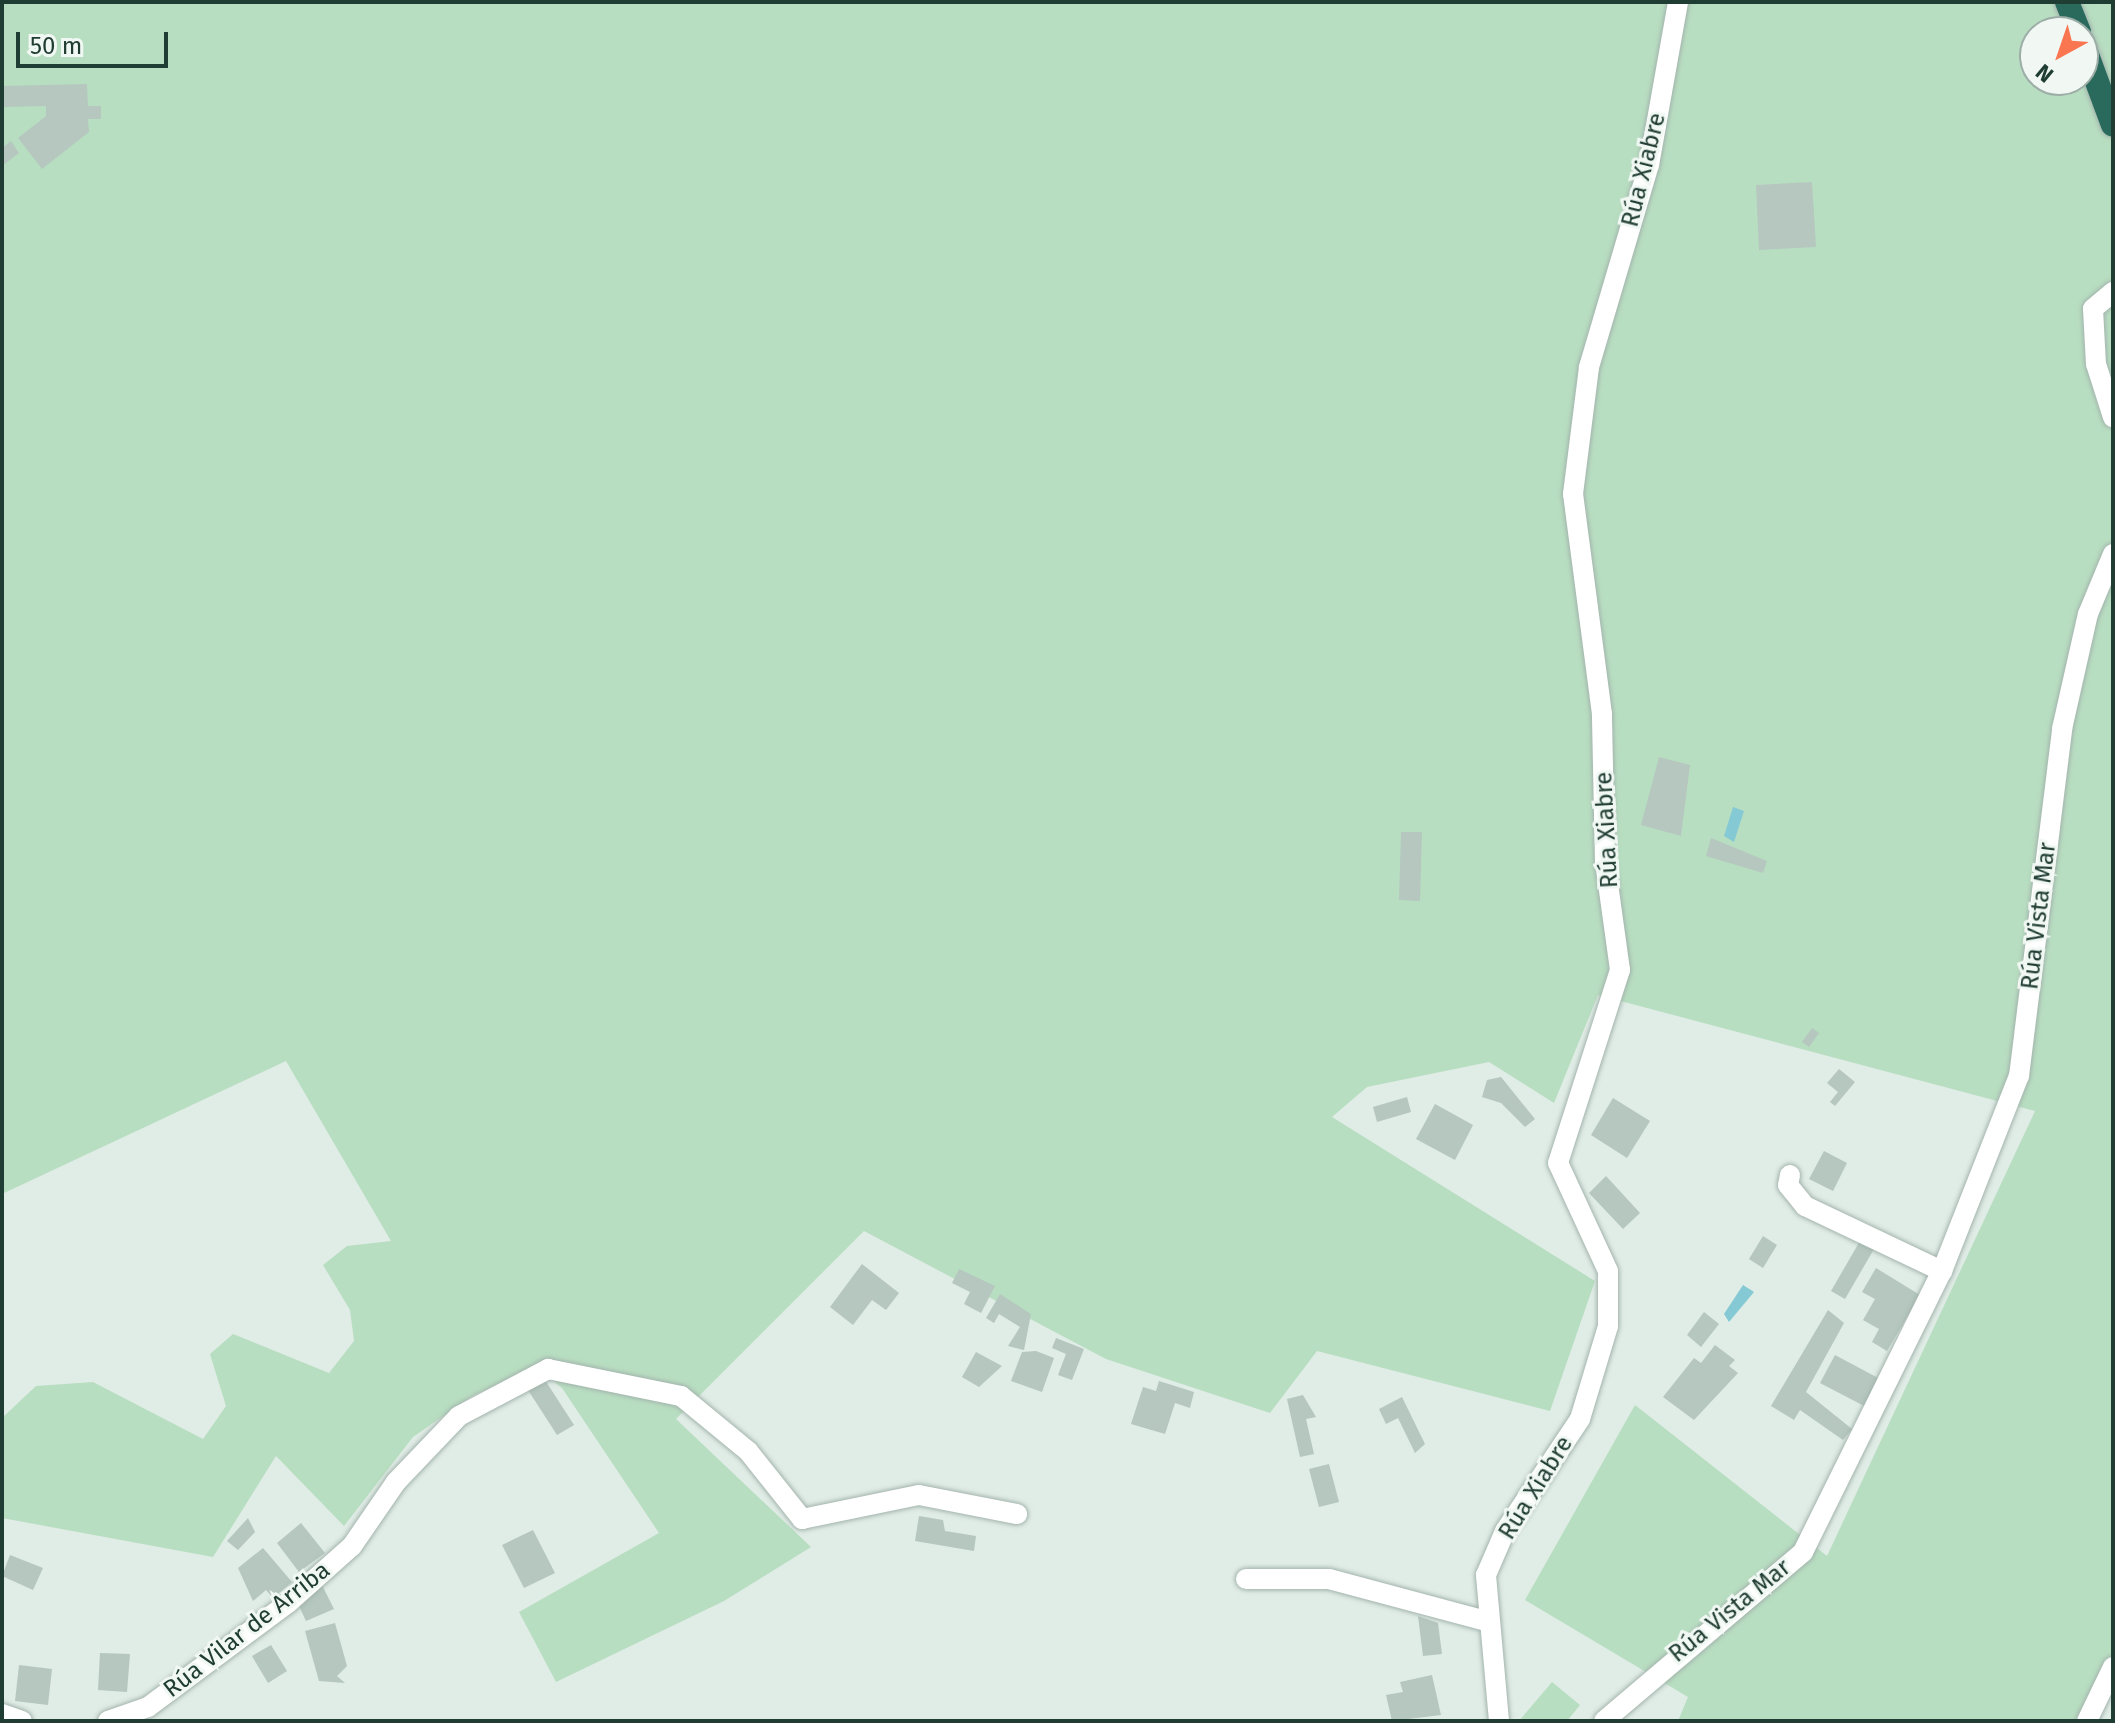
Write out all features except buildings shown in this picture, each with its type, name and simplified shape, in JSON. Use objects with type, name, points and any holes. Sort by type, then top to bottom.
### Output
[{"type":"highway","points":[[2099,87],[2113,125]]},
{"type":"street","name":"Rúa Xiabre","points":[[1499,1721],[1486,1575],[1505,1531],[1580,1419],[1608,1326],[1608,1271],[1558,1163],[1620,970],[1605,862],[1602,714],[1574,467],[1589,367],[1649,165],[1678,2]]},
{"type":"street","points":[[2113,292],[2093,309],[2096,364],[2113,417]]},
{"type":"street","name":"Rúa Vista Mar","points":[[1604,1721],[1803,1552],[1942,1271],[2019,1076],[2062,729],[2088,614],[2113,554]]},
{"type":"street","points":[[1790,1175],[1788,1185],[1805,1206],[1942,1271]]},
{"type":"street","name":"Rúa Vilar de Arriba","points":[[108,1721],[148,1707],[288,1603],[352,1546],[396,1482],[459,1416],[548,1369],[681,1396],[748,1451],[802,1519],[919,1495],[1017,1514]]},
{"type":"street","points":[[1246,1579],[1329,1579],[1489,1622]]},
{"type":"street","points":[[2087,1721],[2113,1667]]},
{"type":"street","points":[[2,1714],[22,1721]]},
{"type":"green space","points":[[2,2],[2113,2],[2113,1667],[2087,1721],[1678,1721],[1688,1697],[1525,1600],[1635,1405],[1827,1556],[2035,1111],[1598,995],[1554,1103],[1489,1062],[1367,1087],[1332,1117],[1595,1281],[1550,1411],[1317,1351],[1270,1413],[1106,1359],[864,1231],[676,1419],[811,1547],[724,1601],[556,1682],[519,1612],[659,1533],[562,1388],[536,1367],[472,1396],[413,1437],[344,1526],[276,1456],[213,1557],[2,1518],[2,1418],[36,1386],[93,1382],[203,1439],[226,1406],[210,1354],[233,1334],[329,1373],[354,1341],[350,1310],[323,1265],[347,1246],[391,1241],[286,1061],[2,1194]]},
{"type":"green space","points":[[1552,1682],[1580,1705],[1567,1721],[1519,1721]]},
{"type":"water","points":[[1733,807],[1744,811],[1734,842],[1724,836]]},
{"type":"water","points":[[1743,1285],[1754,1292],[1729,1322],[1724,1314]]}]
